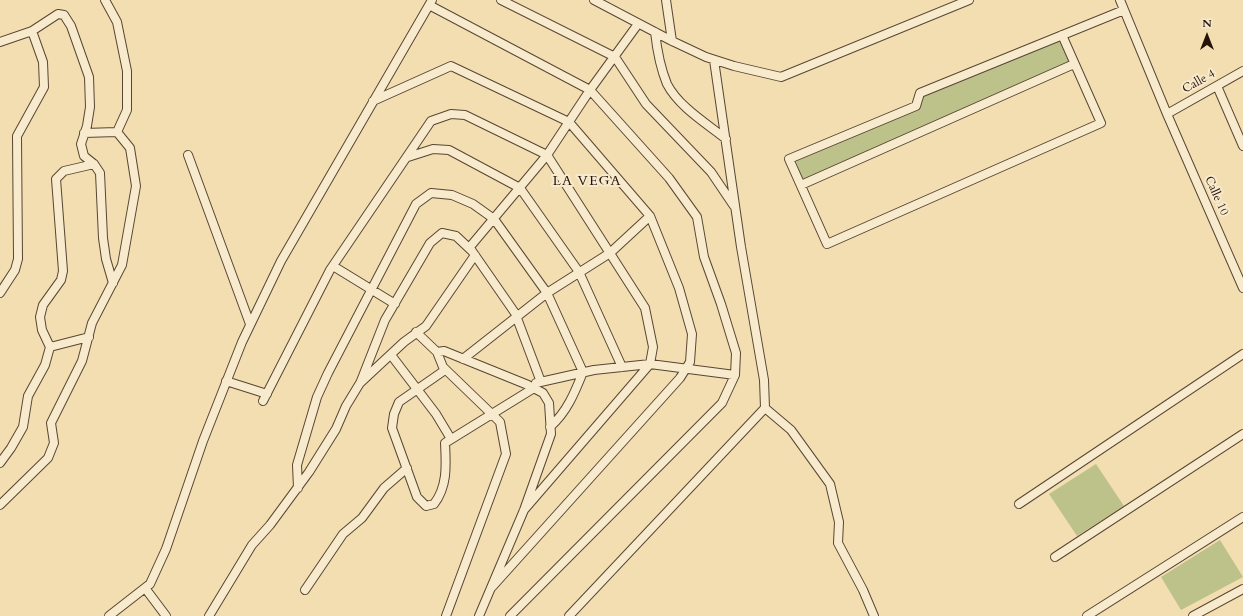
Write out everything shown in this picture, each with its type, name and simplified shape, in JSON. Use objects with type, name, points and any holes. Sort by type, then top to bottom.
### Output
[{"type":"street","points":[[105,0],[117,22],[127,71],[127,110],[117,132]]},
{"type":"street","points":[[502,0],[615,57],[646,104],[711,172],[736,208]]},
{"type":"street","points":[[594,0],[638,24],[714,60],[781,77],[969,0]]},
{"type":"street","points":[[666,0],[672,41]]},
{"type":"street","name":"Calle 10","points":[[1120,0],[1167,114],[1243,288]]},
{"type":"street","points":[[109,616],[150,584],[166,549],[203,442],[226,381],[250,324],[281,261],[431,3],[590,90],[668,178],[697,217],[704,257],[736,352],[736,375],[722,403],[510,616]]},
{"type":"street","points":[[1062,35],[1101,123],[827,244],[789,159],[916,106],[920,93],[1062,35],[1124,10]]},
{"type":"street","points":[[0,42],[32,31],[58,14],[64,15],[71,26],[89,77],[90,106],[81,141],[82,151],[84,156],[94,164],[100,172],[103,238],[106,259],[113,283]]},
{"type":"street","points":[[360,383],[416,332],[426,326],[494,219],[547,155],[590,90],[638,24]]},
{"type":"street","points":[[0,293],[10,279],[18,260],[17,136],[44,87],[44,62],[32,31]]},
{"type":"street","points":[[655,32],[659,61],[668,84],[684,106],[726,139]]},
{"type":"street","points":[[569,616],[765,408],[764,380],[714,60]]},
{"type":"street","points":[[801,185],[1074,64]]},
{"type":"street","points":[[374,101],[451,66],[569,122],[650,216],[679,288],[692,334],[690,362],[680,378],[492,587]]},
{"type":"street","name":"Calle 4","points":[[1167,114],[1243,72]]},
{"type":"street","points":[[1217,86],[1242,141]]},
{"type":"street","points":[[226,381],[265,398],[333,266],[431,121],[451,114],[465,115],[547,155],[645,308],[654,347],[650,364],[524,510]]},
{"type":"street","points":[[84,133],[117,132]]},
{"type":"street","points":[[0,505],[48,458],[54,443],[51,423],[82,362],[92,323],[122,265],[136,186],[130,148],[117,132]]},
{"type":"street","points":[[408,157],[433,149],[449,150],[520,188],[579,272],[622,367]]},
{"type":"street","points":[[188,155],[250,324]]},
{"type":"street","points":[[0,463],[23,427],[28,396],[45,365],[50,347],[39,323],[43,305],[61,280],[63,271],[56,180],[64,171],[94,164]]},
{"type":"street","points":[[298,488],[297,465],[317,397],[371,289],[416,204],[431,193],[452,195],[473,204],[494,219],[547,293],[583,372],[571,400],[558,419],[550,426]]},
{"type":"street","points":[[463,359],[547,293],[610,253],[650,216]]},
{"type":"street","points":[[209,616],[252,545],[270,525],[298,488],[336,429],[346,406],[360,383],[385,320],[430,243],[442,233],[456,236],[472,252],[517,316],[541,382]]},
{"type":"street","points":[[333,266],[395,304]]},
{"type":"street","points":[[416,332],[437,352],[438,359],[445,370],[500,422],[506,454],[446,616]]},
{"type":"street","points":[[50,347],[89,337]]},
{"type":"street","points":[[437,352],[444,351],[531,387],[543,394],[549,403],[551,434],[524,510],[479,616]]},
{"type":"street","points":[[1019,504],[1243,354]]},
{"type":"street","points":[[391,355],[418,388],[436,414],[450,439]]},
{"type":"street","points":[[445,370],[399,402],[394,414],[392,428],[417,497],[426,506],[434,504],[443,489],[446,458],[445,443],[541,382],[583,372],[650,364],[736,375]]},
{"type":"street","points":[[765,408],[791,430],[830,484],[839,522],[838,543],[863,590],[874,616]]},
{"type":"street","points":[[1055,557],[1243,434]]},
{"type":"street","points":[[305,590],[343,534],[362,518],[384,488],[407,468]]},
{"type":"street","points":[[1087,616],[1243,517]]},
{"type":"street","points":[[145,588],[166,616]]},
{"type":"street","points":[[1193,616],[1243,590]]},
{"type":"green space","points":[[1061,40],[1070,63],[802,180],[796,161],[918,109],[923,96]]},
{"type":"green space","points":[[1096,464],[1124,506],[1077,536],[1049,494]]},
{"type":"green space","points":[[1220,540],[1243,577],[1181,610],[1161,577]]},
{"type":"district","name":"LA VEGA","points":[[587,182]]}]
